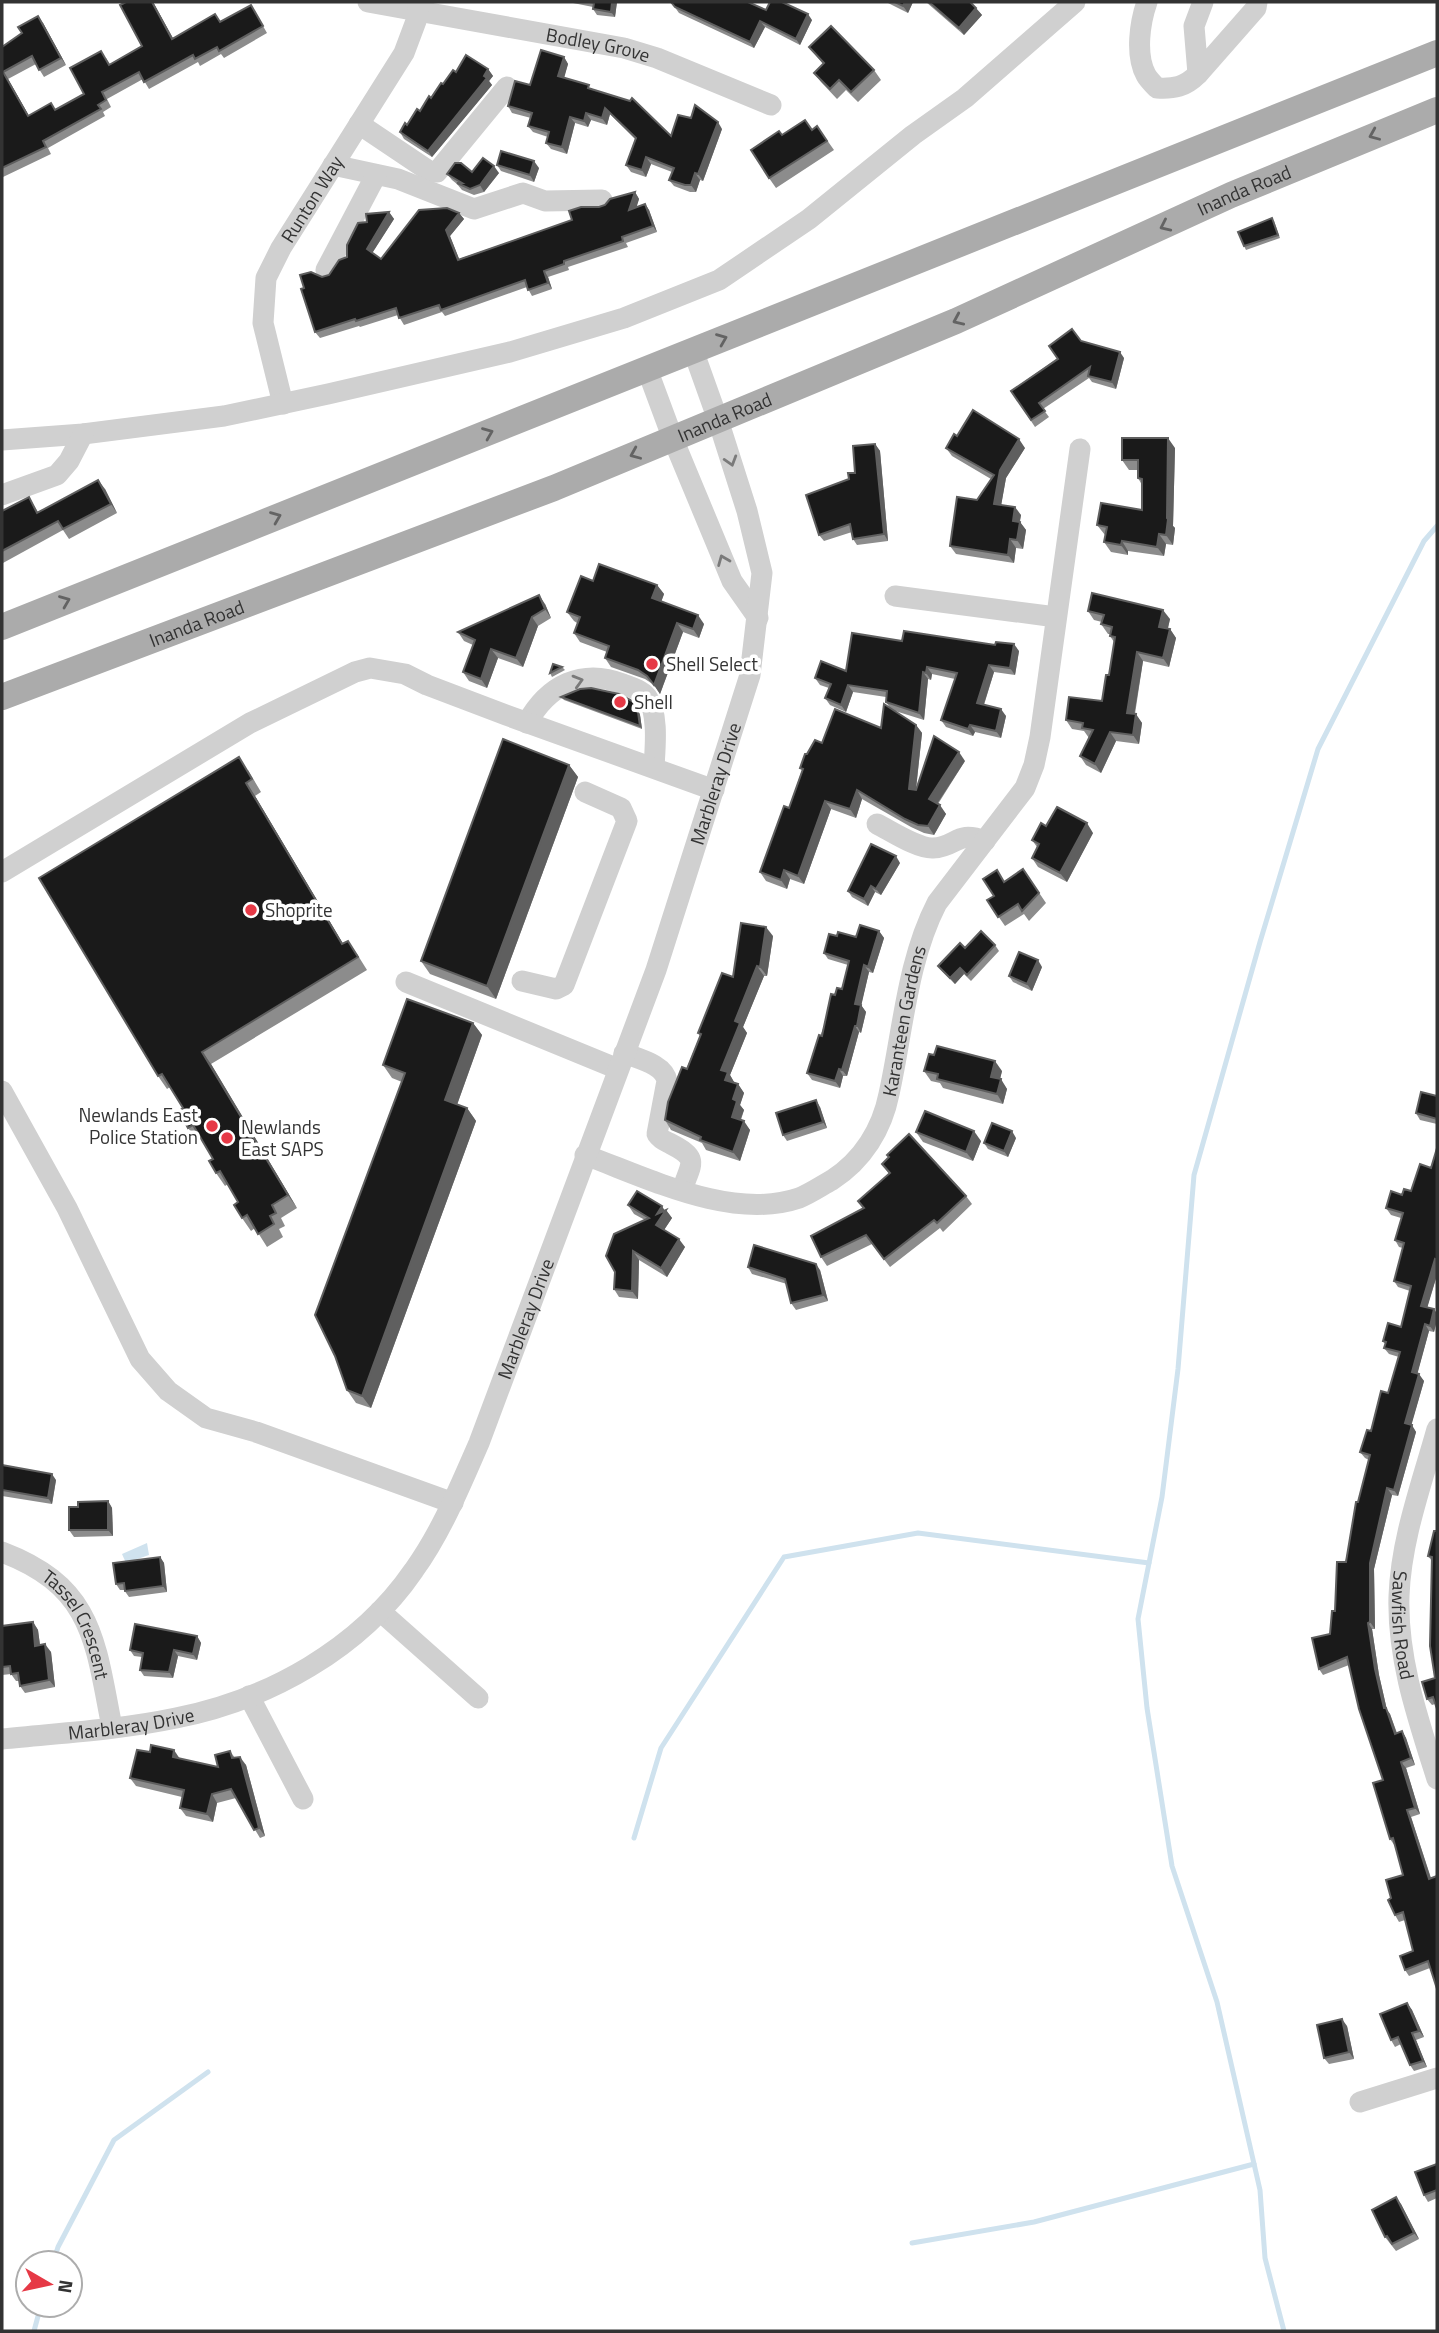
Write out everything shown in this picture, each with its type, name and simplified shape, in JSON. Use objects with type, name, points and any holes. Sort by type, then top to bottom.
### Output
[{"type":"main road","points":[[2,627],[1437,53]]},
{"type":"main road","name":"Inanda Road","points":[[2,696],[554,488],[956,321],[1231,195],[1437,110]]},
{"type":"street","name":"Bodley Grove","points":[[368,2],[419,6],[624,48],[657,58],[771,105]]},
{"type":"street","points":[[2,440],[224,416],[283,404],[510,352],[624,318],[719,280],[809,219],[913,135],[965,98],[1075,2]]},
{"type":"street","points":[[1147,2],[1143,13],[1140,48],[1145,73],[1157,88],[1175,89],[1189,83],[1198,74],[1255,8],[1257,2]]},
{"type":"street","points":[[1198,74],[1194,26],[1203,2]]},
{"type":"street","name":"Runton Way","points":[[283,404],[263,323],[266,278],[281,248],[404,53],[419,6]]},
{"type":"street","points":[[359,124],[429,171],[437,172],[507,87]]},
{"type":"street","points":[[333,165],[419,187],[448,201],[474,209],[523,193],[545,201],[602,200]]},
{"type":"street","points":[[326,270],[376,174]]},
{"type":"street","name":"Marbleray Drive","points":[[2,1739],[175,1718],[220,1707],[305,1669],[334,1650],[380,1611],[413,1571],[453,1503],[498,1394],[656,970],[750,675],[762,573],[747,511],[719,420],[693,350]]},
{"type":"street","points":[[647,369],[732,581],[758,618]]},
{"type":"street","points":[[2,495],[58,475],[69,461],[83,433]]},
{"type":"street","name":"Karanteen Gardens","points":[[585,1155],[710,1200],[763,1205],[783,1202],[814,1191],[858,1158],[874,1136],[884,1113],[916,960],[927,925],[937,903],[1025,788],[1034,765],[1080,449]]},
{"type":"street","points":[[895,596],[1056,617]]},
{"type":"street","points":[[2,872],[250,723],[370,667],[405,674],[527,723],[714,790]]},
{"type":"street","points":[[527,723],[536,706],[555,690],[573,681],[596,676],[614,680],[637,689],[648,698],[656,737],[654,767]]},
{"type":"street","points":[[522,981],[556,989],[564,985],[627,821],[621,808],[585,792]]},
{"type":"street","points":[[877,824],[920,845],[933,848],[967,836],[985,841]]},
{"type":"street","points":[[406,982],[621,1061],[658,1068],[666,1075],[667,1081],[657,1134],[691,1157],[682,1190]]},
{"type":"street","points":[[2,1091],[68,1208],[140,1359],[168,1391],[206,1418],[256,1432],[453,1503]]},
{"type":"street","name":"Sawfish Road","points":[[1437,1429],[1412,1518],[1399,1597],[1405,1670],[1437,1779]]},
{"type":"street","name":"Tassel Crescent","points":[[2,1552],[31,1565],[66,1591],[87,1620],[97,1651],[111,1727]]},
{"type":"street","points":[[380,1611],[478,1698]]},
{"type":"street","points":[[249,1696],[303,1799]]},
{"type":"street","points":[[1360,2102],[1437,2078]]},
{"type":"water","points":[[147,1543],[149,1555],[126,1563],[122,1554]]},
{"type":"building","points":[[126,2],[152,2],[172,39],[215,14],[220,22],[251,5],[263,26],[219,51],[217,47],[195,59],[193,55],[144,82],[139,72],[102,92],[106,100],[98,105],[101,109],[43,141],[46,147],[2,168],[2,47],[22,33],[18,27],[38,16],[61,58],[39,70],[32,56],[3,72],[28,116],[51,103],[55,110],[84,94],[70,68],[101,51],[109,65],[142,46],[120,5]]},
{"type":"building","points":[[590,2],[612,2],[611,12],[593,9],[594,3]]},
{"type":"building","points":[[671,2],[748,2],[766,10],[770,2],[782,2],[808,14],[796,39],[760,21],[750,42],[675,7]]},
{"type":"building","points":[[929,2],[970,2],[976,8],[959,28]]},
{"type":"building","points":[[831,26],[874,70],[851,92],[839,80],[830,89],[814,73],[824,63],[809,47]]},
{"type":"building","points":[[541,50],[564,57],[558,76],[630,101],[632,98],[671,136],[678,115],[691,118],[695,105],[718,122],[698,174],[695,173],[691,185],[669,180],[674,168],[646,157],[642,170],[626,165],[636,138],[605,108],[602,118],[586,113],[584,121],[570,117],[562,147],[546,143],[549,132],[528,126],[532,113],[508,106],[515,81],[530,85]]},
{"type":"building","points":[[466,55],[488,69],[484,76],[487,78],[428,151],[400,132],[453,70],[456,72]]},
{"type":"building","points":[[805,120],[812,130],[817,126],[827,141],[769,178],[751,150],[779,131],[782,135]]},
{"type":"building","points":[[501,151],[534,161],[530,175],[497,165]]},
{"type":"building","points":[[483,158],[494,166],[480,185],[470,189],[447,174],[455,163],[461,163],[472,172]]},
{"type":"building","points":[[635,192],[629,210],[645,204],[653,226],[622,237],[623,241],[564,261],[564,264],[544,271],[548,283],[528,290],[525,280],[441,310],[439,305],[399,318],[396,308],[315,332],[301,289],[304,288],[300,275],[311,272],[322,277],[329,275],[339,260],[347,257],[347,245],[358,223],[367,222],[366,214],[389,212],[367,249],[381,259],[419,210],[447,208],[459,213],[446,230],[458,260],[572,220],[569,211],[581,207],[599,207],[610,199]]},
{"type":"building","points":[[1272,218],[1278,235],[1244,246],[1238,232]]},
{"type":"building","points":[[1072,329],[1081,341],[1120,352],[1112,382],[1088,376],[1090,367],[1039,403],[1045,411],[1031,420],[1011,391],[1058,359],[1049,346]]},
{"type":"building","points":[[973,410],[1019,439],[1000,470],[994,504],[1015,507],[1013,521],[1020,522],[1017,540],[1010,539],[1008,555],[950,546],[957,497],[977,500],[994,475],[946,448]]},
{"type":"building","points":[[1122,438],[1168,438],[1168,519],[1166,535],[1159,534],[1157,547],[1122,541],[1121,545],[1104,542],[1107,527],[1097,525],[1101,503],[1142,510],[1142,479],[1138,478],[1138,460],[1122,460]]},
{"type":"building","points":[[875,444],[884,534],[853,539],[850,524],[819,535],[806,495],[849,479],[848,473],[855,473],[853,446]]},
{"type":"building","points":[[98,480],[111,504],[63,529],[58,521],[2,551],[2,511],[29,497],[37,513]]},
{"type":"building","points":[[599,564],[657,585],[652,598],[698,615],[693,629],[677,623],[654,685],[638,670],[605,658],[609,646],[574,633],[580,617],[567,612],[581,576],[593,581]]},
{"type":"building","points":[[1092,593],[1163,610],[1159,627],[1170,629],[1163,658],[1137,652],[1127,713],[1136,714],[1133,735],[1110,732],[1095,764],[1080,756],[1093,730],[1082,728],[1083,723],[1066,720],[1069,697],[1102,701],[1106,675],[1109,675],[1115,637],[1110,636],[1112,627],[1101,624],[1104,615],[1088,611]]},
{"type":"building","points":[[539,595],[545,609],[532,617],[516,658],[491,649],[481,679],[463,672],[475,640],[458,632]]},
{"type":"building","points":[[904,631],[995,645],[996,642],[1014,644],[1010,668],[989,665],[977,703],[1001,709],[996,731],[970,725],[968,729],[941,720],[957,673],[927,667],[926,673],[923,672],[919,713],[886,702],[887,691],[848,685],[841,705],[825,698],[831,684],[815,678],[821,661],[846,671],[852,633],[902,641]]},
{"type":"building","points":[[553,664],[562,667],[550,673]]},
{"type":"building","points":[[591,688],[619,694],[634,702],[640,726],[561,697],[580,689]]},
{"type":"building","points":[[884,704],[916,725],[909,789],[916,790],[934,736],[959,752],[929,799],[940,805],[928,826],[905,819],[857,790],[850,809],[825,801],[798,876],[784,870],[781,880],[760,872],[784,806],[789,808],[803,769],[800,768],[805,754],[815,740],[822,743],[835,709],[881,728]]},
{"type":"building","points":[[503,739],[569,765],[487,986],[421,961]]},
{"type":"building","points":[[239,757],[252,779],[246,783],[342,944],[348,941],[358,957],[202,1052],[288,1195],[272,1205],[276,1213],[270,1216],[274,1224],[258,1234],[247,1215],[242,1218],[234,1205],[238,1202],[220,1171],[216,1173],[209,1161],[213,1159],[193,1125],[188,1128],[179,1111],[183,1108],[162,1074],[158,1076],[39,878]]},
{"type":"building","points":[[1057,807],[1087,823],[1060,873],[1032,858],[1039,844],[1032,840],[1041,823],[1046,826]]},
{"type":"building","points":[[871,844],[896,856],[876,889],[871,886],[864,899],[848,891]]},
{"type":"building","points":[[1023,869],[1039,893],[1022,911],[1018,904],[998,917],[987,900],[994,896],[983,879],[997,870],[1004,882]]},
{"type":"building","points":[[741,923],[766,927],[760,967],[757,966],[735,1021],[740,1023],[721,1070],[728,1072],[725,1080],[738,1084],[733,1099],[737,1101],[732,1117],[744,1121],[733,1152],[700,1140],[701,1137],[665,1120],[668,1102],[682,1067],[687,1069],[722,973],[733,977]]},
{"type":"building","points":[[860,925],[879,931],[868,967],[864,965],[855,1004],[861,1005],[857,1026],[842,1070],[839,1069],[835,1081],[807,1073],[819,1035],[822,1036],[831,994],[835,995],[837,988],[842,989],[849,961],[824,953],[829,934],[837,936],[838,932],[856,937]]},
{"type":"building","points":[[981,931],[995,945],[967,975],[960,968],[950,978],[938,966],[960,943],[965,948]]},
{"type":"building","points":[[1019,952],[1038,960],[1027,984],[1009,976]]},
{"type":"building","points":[[407,999],[473,1023],[445,1100],[467,1108],[362,1396],[347,1390],[335,1356],[315,1315],[405,1073],[383,1065]]},
{"type":"building","points":[[937,1046],[995,1061],[991,1077],[1001,1079],[997,1094],[937,1079],[938,1074],[924,1071],[929,1054],[934,1055]]},
{"type":"building","points":[[1421,1092],[1437,1096],[1437,1119],[1416,1113]]},
{"type":"building","points":[[816,1100],[823,1122],[783,1135],[776,1113]]},
{"type":"building","points":[[925,1111],[974,1131],[966,1152],[916,1132]]},
{"type":"building","points":[[992,1123],[1012,1131],[1004,1151],[984,1143]]},
{"type":"building","points":[[909,1134],[966,1196],[937,1223],[934,1220],[884,1259],[866,1235],[821,1257],[811,1236],[864,1208],[858,1201],[890,1173],[882,1164],[889,1157],[887,1155]]},
{"type":"building","points":[[1437,1148],[1437,1260],[1435,1259],[1421,1306],[1434,1309],[1430,1326],[1425,1324],[1412,1372],[1419,1374],[1405,1423],[1412,1425],[1394,1490],[1387,1488],[1370,1563],[1368,1623],[1384,1708],[1395,1734],[1402,1731],[1411,1758],[1401,1762],[1415,1808],[1407,1810],[1429,1879],[1437,1876],[1437,1989],[1428,1961],[1405,1970],[1400,1956],[1413,1951],[1403,1912],[1395,1915],[1388,1900],[1391,1898],[1386,1880],[1403,1875],[1373,1783],[1383,1780],[1359,1709],[1347,1657],[1319,1669],[1312,1638],[1330,1634],[1332,1611],[1335,1611],[1337,1562],[1346,1562],[1356,1502],[1370,1455],[1360,1452],[1367,1430],[1371,1431],[1381,1391],[1388,1393],[1400,1352],[1384,1348],[1386,1342],[1383,1341],[1388,1323],[1401,1327],[1411,1286],[1394,1281],[1404,1243],[1395,1240],[1403,1213],[1386,1208],[1391,1191],[1402,1195],[1404,1189],[1411,1191],[1420,1164],[1431,1168]]},
{"type":"building","points":[[637,1191],[662,1206],[657,1214],[666,1210],[656,1225],[679,1239],[661,1268],[633,1251],[632,1291],[614,1289],[615,1272],[606,1256],[614,1234],[649,1218],[628,1205]]},
{"type":"building","points":[[754,1245],[816,1264],[823,1295],[791,1303],[785,1279],[748,1267]]},
{"type":"building","points":[[2,1465],[52,1474],[48,1498],[2,1490]]},
{"type":"building","points":[[108,1501],[108,1530],[69,1530],[69,1507],[78,1507],[78,1502]]},
{"type":"building","points":[[1434,1531],[1437,1531],[1437,1709],[1433,1697],[1427,1699],[1422,1682],[1435,1678],[1430,1646],[1432,1557],[1428,1556]]},
{"type":"building","points":[[160,1557],[163,1586],[125,1591],[124,1583],[116,1584],[113,1563]]},
{"type":"building","points":[[33,1622],[35,1646],[45,1644],[49,1680],[20,1686],[18,1673],[11,1674],[10,1666],[2,1667],[2,1626]]},
{"type":"building","points":[[135,1624],[197,1636],[193,1654],[174,1650],[169,1672],[140,1670],[143,1653],[130,1650]]},
{"type":"building","points":[[151,1745],[174,1750],[173,1757],[218,1767],[215,1755],[230,1751],[232,1758],[240,1757],[259,1828],[254,1830],[231,1789],[212,1794],[207,1814],[180,1808],[184,1790],[130,1778],[137,1750],[150,1752]]},
{"type":"building","points":[[1407,2003],[1419,2031],[1412,2033],[1423,2061],[1410,2065],[1398,2037],[1391,2040],[1380,2014]]},
{"type":"building","points":[[1342,2019],[1349,2052],[1324,2058],[1317,2025]]},
{"type":"building","points":[[1437,2164],[1437,2190],[1424,2195],[1415,2172]]},
{"type":"building","points":[[1396,2197],[1414,2233],[1392,2244],[1387,2236],[1385,2237],[1372,2210]]},
{"type":"waterway","points":[[1284,2331],[1265,2258],[1260,2190],[1217,2002],[1172,1866],[1147,1708],[1138,1619],[1162,1497],[1178,1369],[1194,1175],[1318,749],[1424,541],[1437,526]]},
{"type":"waterway","points":[[634,1838],[661,1748],[784,1557],[918,1533],[1149,1563]]},
{"type":"waterway","points":[[57,2249],[114,2140],[208,2072]]},
{"type":"waterway","points":[[912,2243],[1034,2222],[1254,2164]]},
{"type":"waterway","points":[[34,2331],[37,2319]]},
{"type":"place","name":"Shell Select","points":[[652,664]]},
{"type":"place","name":"Shell","points":[[620,702]]},
{"type":"place","name":"Shoprite","points":[[251,910]]},
{"type":"place","name":"Newlands East Police Station","points":[[212,1126]]},
{"type":"place","name":"Newlands East SAPS","points":[[227,1138]]}]
